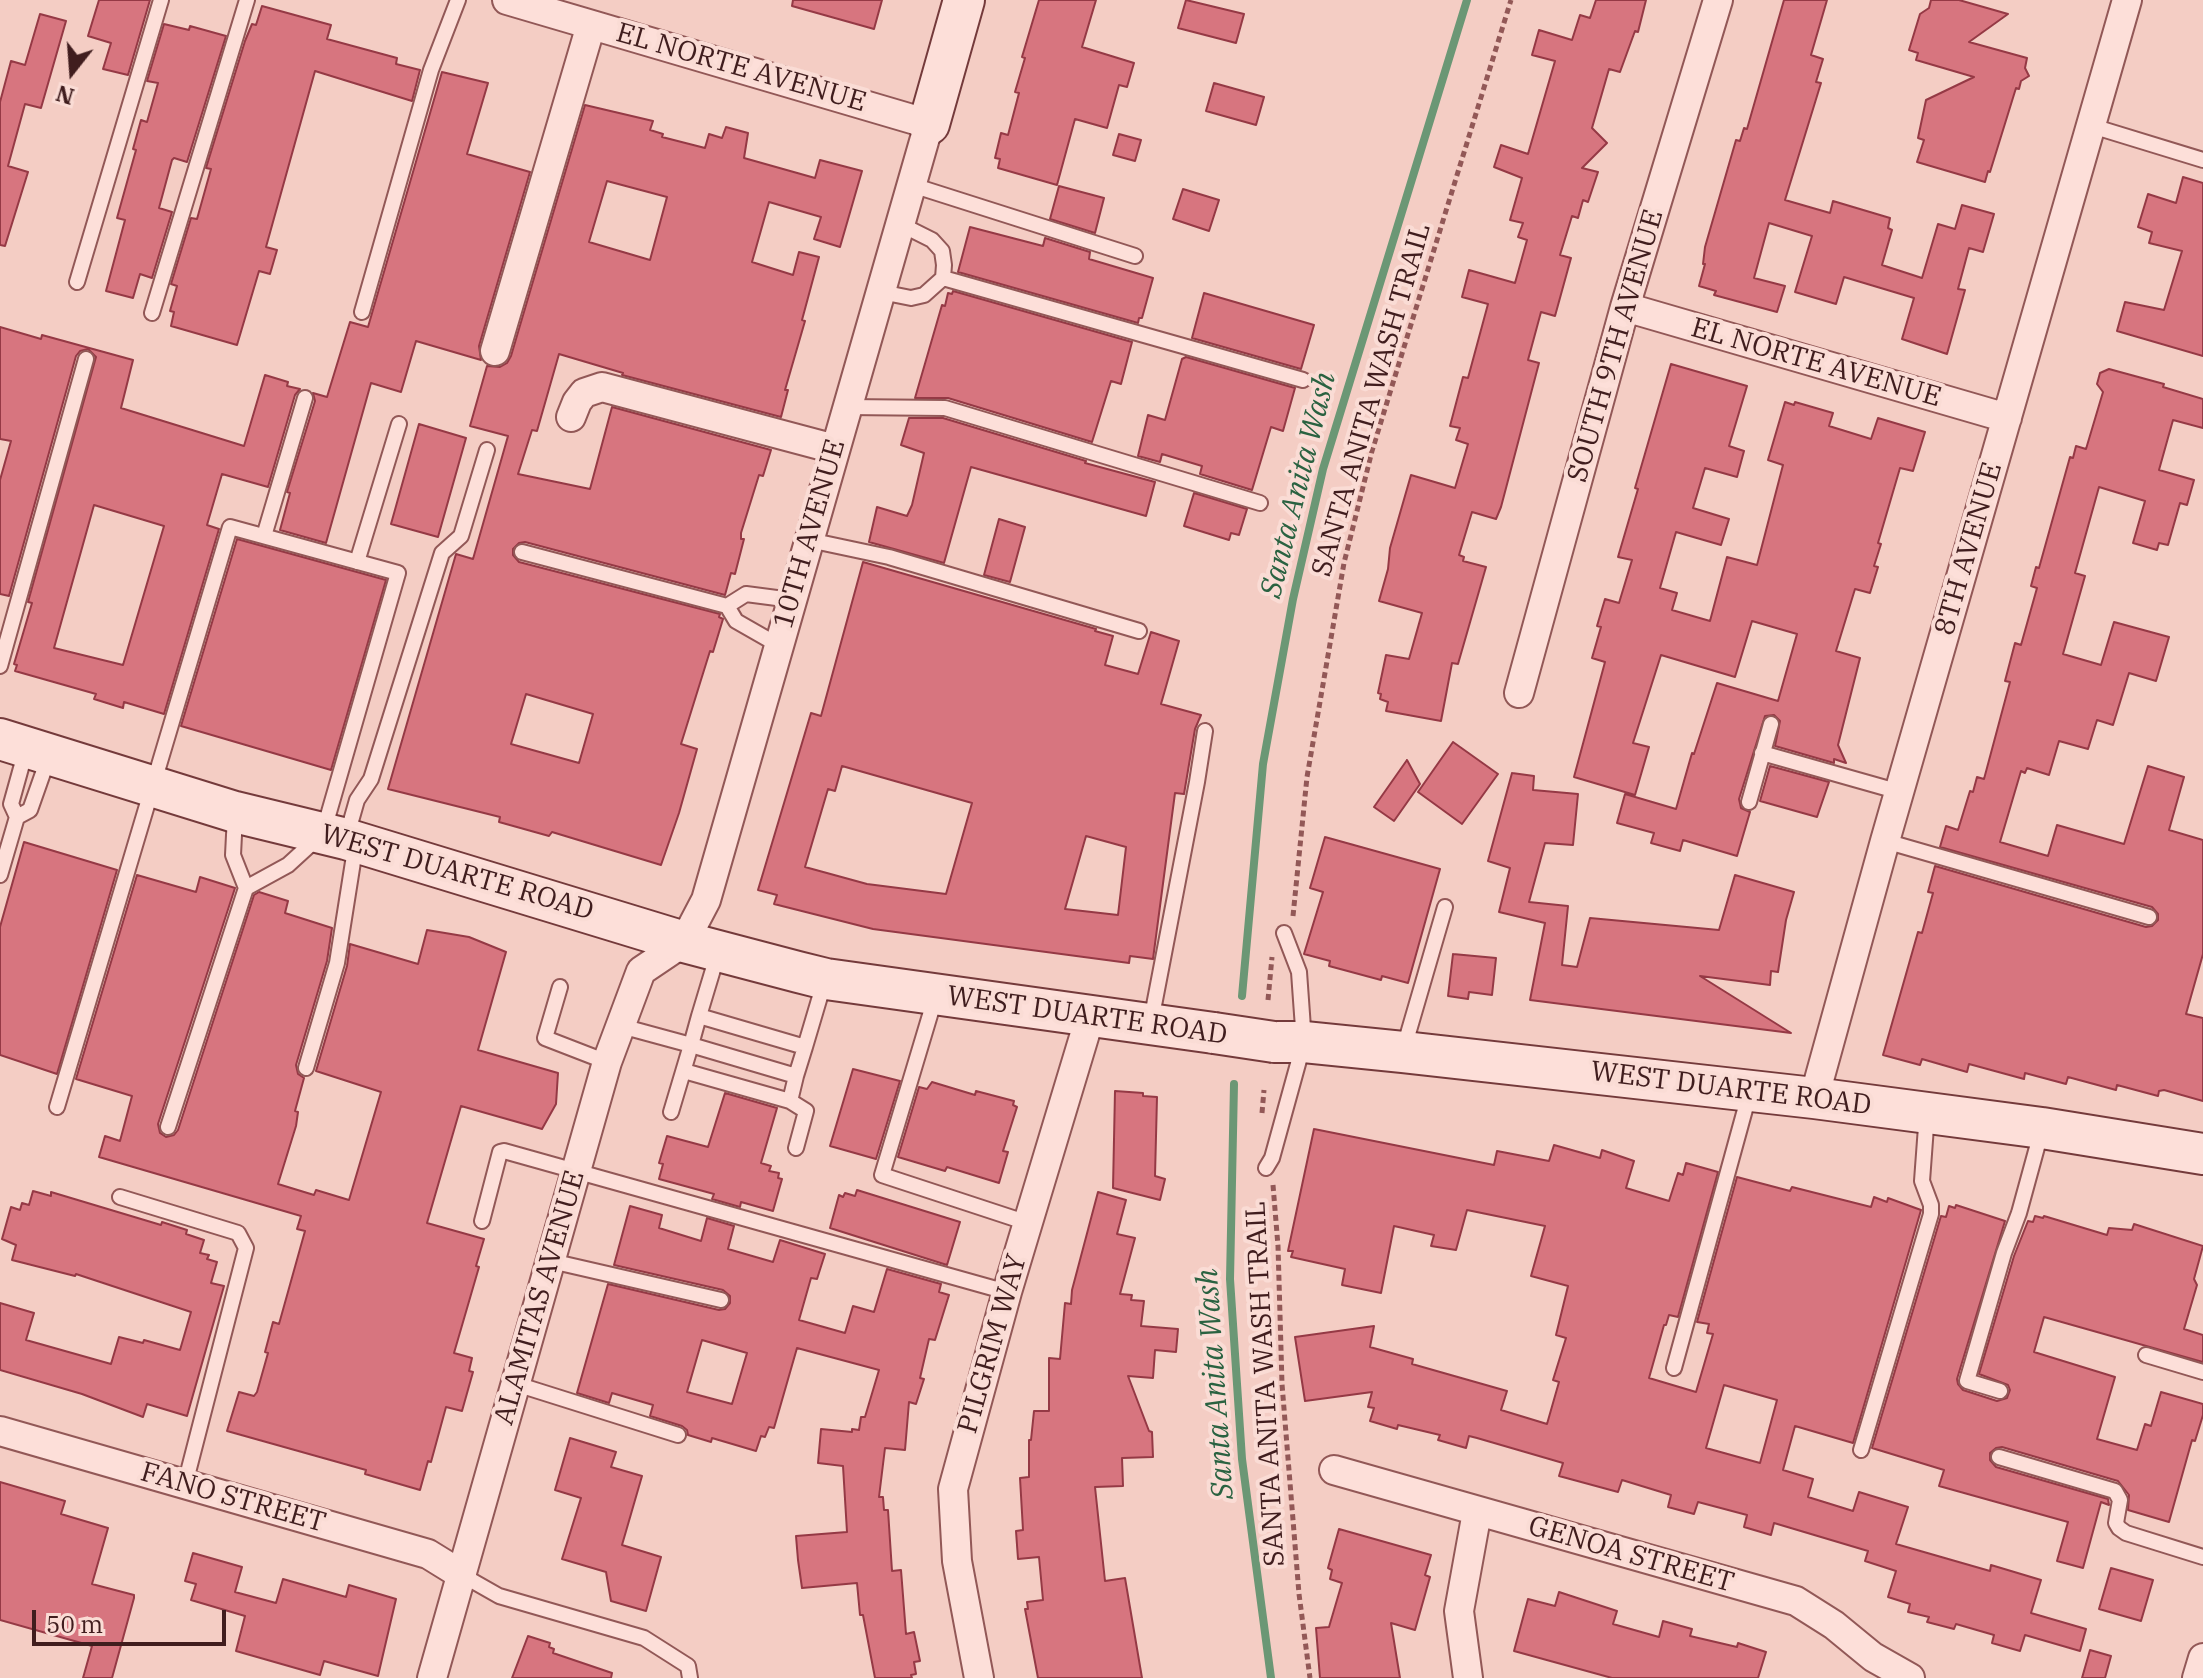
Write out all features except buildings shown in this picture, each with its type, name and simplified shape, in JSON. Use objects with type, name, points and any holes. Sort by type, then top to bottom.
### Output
[{"type":"main road","points":[[929,124],[964,0]]},
{"type":"main road","name":"WEST DUARTE ROAD","points":[[26,746],[235,812],[341,838],[702,947],[826,979],[1214,1033],[1814,1098],[2042,1128],[2203,1154]]},
{"type":"street","name":"EL NORTE AVENUE","points":[[507,0],[929,124]]},
{"type":"street","name":"SOUTH 9TH AVENUE","points":[[1519,693],[1625,307],[1718,0]]},
{"type":"street","name":"8TH AVENUE","points":[[1814,1098],[2127,0]]},
{"type":"street","points":[[495,351],[591,25]]},
{"type":"street","name":"10TH AVENUE","points":[[702,947],[706,900],[929,124]]},
{"type":"street","name":"EL NORTE AVENUE","points":[[1625,307],[2007,418]]},
{"type":"street","points":[[571,417],[584,393],[602,387],[835,449]]},
{"type":"street","name":"ALAMITAS AVENUE","points":[[432,1678],[607,1062],[641,971],[702,947]]},
{"type":"street","name":"PILGRIM WAY","points":[[979,1678],[957,1561],[953,1489],[1007,1292],[1090,1017]]},
{"type":"street","name":"FANO STREET","points":[[0,1431],[428,1554],[462,1575]]},
{"type":"street","name":"GENOA STREET","points":[[1334,1470],[1796,1601],[1834,1625],[1873,1657],[1910,1678]]},
{"type":"street","points":[[1468,1678],[1459,1611],[1477,1512]]},
{"type":"street","points":[[2197,1678],[2203,1658]]},
{"type":"lane","points":[[77,282],[161,0]]},
{"type":"lane","points":[[152,313],[247,0]]},
{"type":"lane","points":[[362,312],[431,70],[458,0]]},
{"type":"lane","points":[[2092,126],[2203,160]]},
{"type":"lane","points":[[912,185],[1135,256]]},
{"type":"lane","points":[[900,224],[932,240],[942,251],[943,278]]},
{"type":"lane","points":[[881,292],[911,298],[924,295],[943,278]]},
{"type":"lane","points":[[943,278],[1303,380]]},
{"type":"lane","points":[[0,666],[86,359]]},
{"type":"lane","points":[[264,536],[305,398]]},
{"type":"lane","points":[[847,407],[945,408],[1260,503]]},
{"type":"lane","points":[[357,562],[399,424]]},
{"type":"lane","points":[[246,888],[341,838],[357,800],[371,779],[442,553],[461,536],[487,450]]},
{"type":"lane","points":[[57,1107],[230,527],[398,573],[341,838],[337,963],[306,1068]]},
{"type":"lane","points":[[809,540],[889,557],[1139,631]]},
{"type":"lane","points":[[522,552],[727,606],[736,621],[778,645]]},
{"type":"lane","points":[[727,606],[746,594],[792,600]]},
{"type":"lane","points":[[1749,802],[1771,724]]},
{"type":"lane","points":[[1150,1025],[1205,731]]},
{"type":"lane","points":[[17,817],[30,810],[26,746]]},
{"type":"lane","points":[[0,875],[17,817],[11,804],[26,746]]},
{"type":"lane","points":[[1762,753],[1900,792]]},
{"type":"lane","points":[[168,1127],[246,888],[233,855],[235,812]]},
{"type":"lane","points":[[1885,841],[2149,917]]},
{"type":"lane","points":[[1403,1052],[1445,907]]},
{"type":"lane","points":[[1266,1168],[1272,1158],[1299,972],[1284,933]]},
{"type":"lane","points":[[671,1112],[699,1016],[702,947]]},
{"type":"lane","points":[[790,1101],[826,979]]},
{"type":"lane","points":[[560,987],[545,1038],[607,1062]]},
{"type":"lane","points":[[936,995],[882,1175],[1028,1223]]},
{"type":"lane","points":[[699,1016],[805,1047]]},
{"type":"lane","points":[[621,1026],[796,1076]]},
{"type":"lane","points":[[684,1071],[790,1101],[806,1111],[796,1148]]},
{"type":"lane","points":[[1674,1368],[1750,1091]]},
{"type":"lane","points":[[1861,1450],[1931,1214],[1922,1181],[1927,1113]]},
{"type":"lane","points":[[2000,1391],[1967,1381],[2042,1128]]},
{"type":"lane","points":[[482,1221],[500,1152],[1007,1292]]},
{"type":"lane","points":[[120,1197],[238,1233],[246,1248],[185,1484]]},
{"type":"lane","points":[[551,1261],[721,1300]]},
{"type":"lane","points":[[2146,1355],[2203,1372]]},
{"type":"lane","points":[[516,1384],[678,1435]]},
{"type":"lane","points":[[1999,1457],[2115,1491],[2120,1500],[2116,1523],[2119,1528],[2126,1533],[2203,1557]]},
{"type":"lane","points":[[462,1575],[499,1596],[644,1638],[688,1666],[690,1678]]},
{"type":"path","name":"SANTA ANITA WASH TRAIL","points":[[1268,1000],[1273,941],[1284,933],[1292,919],[1307,777],[1344,563],[1372,451],[1511,0]]},
{"type":"path","points":[[1262,1121],[1264,1090]]},
{"type":"path","name":"SANTA ANITA WASH TRAIL","points":[[1266,1168],[1274,1188],[1282,1384],[1299,1594],[1310,1678]]},
{"type":"waterway","name":"Santa Anita Wash","points":[[1242,996],[1263,764],[1293,599],[1323,469],[1467,0]]},
{"type":"waterway","name":"Santa Anita Wash","points":[[1234,1084],[1230,1279],[1242,1459],[1271,1678]]}]
